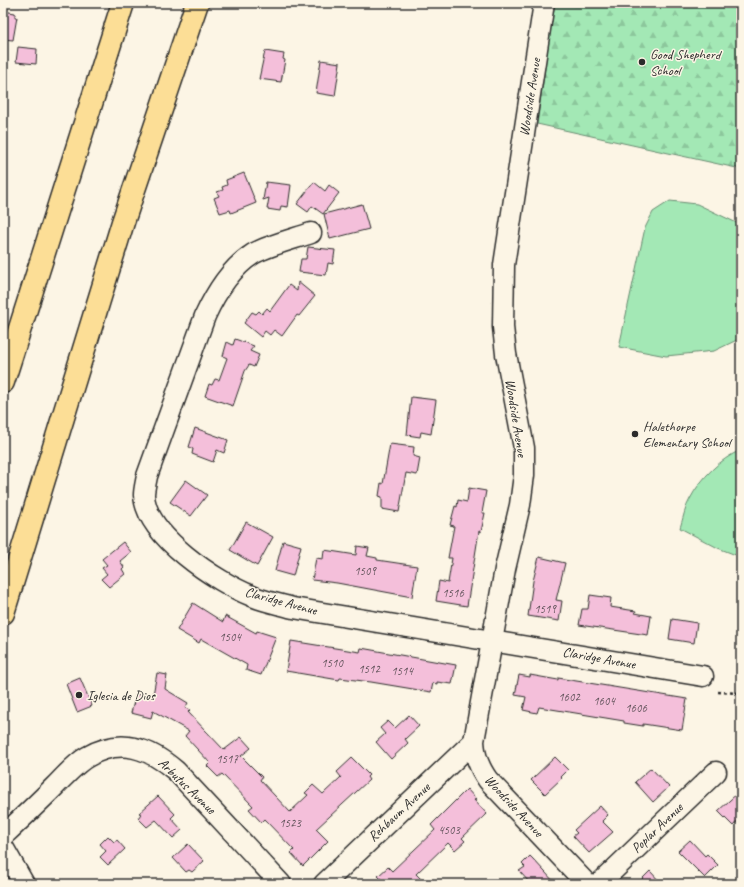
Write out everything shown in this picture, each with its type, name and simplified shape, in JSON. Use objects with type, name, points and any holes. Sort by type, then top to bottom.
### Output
[{"type":"highway","points":[[3,382],[123,3]]},
{"type":"highway","points":[[3,613],[125,214],[197,3]]},
{"type":"street","name":"Woodside Avenue","points":[[544,3],[504,265],[503,327],[506,354],[521,432],[524,475],[520,505],[505,569],[491,640],[474,741],[475,755],[479,767],[488,780],[587,884]]},
{"type":"street","name":"Claridge Avenue","points":[[311,233],[254,253],[225,280],[214,297],[205,316],[147,476],[144,494],[147,508],[155,524],[164,536],[213,576],[253,597],[293,608],[703,676]]},
{"type":"street","name":"Rehbaum Avenue","points":[[324,884],[474,741]]},
{"type":"street","name":"Arbutus Avenue","points":[[3,836],[86,757],[113,747],[127,746],[145,751],[160,758],[176,772],[281,884]]},
{"type":"street","name":"Poplar Avenue","points":[[599,884],[716,772]]},
{"type":"street","points":[[3,847],[24,884]]},
{"type":"path","points":[[718,692],[741,694]]},
{"type":"green space","name":"Good Shepherd School","points":[[554,3],[741,3],[741,169],[537,124]]},
{"type":"green space","points":[[670,201],[697,204],[741,225],[741,338],[714,351],[666,356],[619,347],[645,228],[653,212]]},
{"type":"green space","points":[[741,450],[741,557],[718,548],[680,528],[685,509],[694,491],[712,470],[726,458]]},
{"type":"building","points":[[3,11],[15,13],[15,17],[17,17],[13,40],[3,39]]},
{"type":"building","points":[[18,47],[37,49],[36,64],[16,62]]},
{"type":"building","points":[[265,51],[284,54],[283,59],[285,60],[281,82],[259,79]]},
{"type":"building","points":[[321,60],[340,63],[335,96],[316,93]]},
{"type":"building","points":[[244,173],[256,203],[231,213],[230,210],[220,213],[214,198],[219,196],[217,192],[223,190],[222,187],[227,185],[226,180]]},
{"type":"building","points":[[266,182],[291,185],[288,207],[281,206],[280,211],[267,209],[269,198],[263,200]]},
{"type":"building","points":[[314,182],[325,191],[329,185],[339,193],[323,214],[312,206],[308,212],[297,204]]},
{"type":"building","points":[[362,204],[369,229],[330,239],[324,214]]},
{"type":"building","points":[[308,247],[335,250],[333,264],[328,263],[326,275],[299,272],[301,259],[306,259]]},
{"type":"building","points":[[298,282],[315,296],[299,316],[297,315],[282,336],[274,330],[270,335],[265,331],[261,337],[244,323],[252,312],[256,314],[259,311],[262,314],[267,308],[270,311],[289,285],[297,291]]},
{"type":"building","points":[[235,339],[254,346],[250,351],[259,355],[254,367],[249,365],[245,371],[233,406],[205,396],[209,384],[212,385],[215,379],[219,380],[227,358],[223,356],[227,342],[233,345]]},
{"type":"building","points":[[411,397],[436,400],[431,434],[421,432],[420,437],[407,435]]},
{"type":"building","points":[[195,428],[228,440],[224,453],[217,450],[213,462],[192,454],[193,449],[189,447]]},
{"type":"building","points":[[390,444],[414,447],[413,456],[420,458],[417,475],[406,473],[399,512],[382,509],[382,497],[379,496],[381,483],[383,484]]},
{"type":"building","points":[[186,480],[207,495],[191,516],[170,502]]},
{"type":"building","points":[[469,488],[486,491],[482,513],[485,513],[481,532],[479,531],[467,606],[436,601],[439,581],[448,583],[452,558],[448,558],[454,526],[450,525],[455,506],[457,507],[458,500],[467,502]]},
{"type":"building","points":[[246,522],[273,537],[257,566],[230,550]]},
{"type":"building","points":[[283,541],[301,546],[293,576],[275,571]]},
{"type":"building","points":[[123,542],[131,552],[120,561],[124,567],[122,569],[125,574],[109,587],[101,579],[107,574],[102,568],[107,565],[102,559]]},
{"type":"building","points":[[357,546],[369,548],[367,556],[377,558],[377,560],[417,566],[412,597],[337,583],[312,580],[316,558],[323,559],[324,550],[356,555]]},
{"type":"building","points":[[539,557],[565,563],[556,600],[562,601],[559,621],[528,616],[533,581]]},
{"type":"building","points":[[590,595],[611,598],[610,607],[636,611],[635,613],[651,616],[648,635],[579,625],[582,609],[588,609]]},
{"type":"building","points":[[193,603],[223,622],[225,616],[256,633],[257,631],[276,637],[261,675],[246,670],[247,665],[201,639],[199,643],[177,630]]},
{"type":"building","points":[[672,619],[697,623],[694,643],[669,639]]},
{"type":"building","points":[[291,641],[360,652],[361,648],[456,665],[452,684],[437,682],[437,684],[433,683],[431,692],[371,682],[340,678],[339,680],[286,671]]},
{"type":"building","points":[[157,673],[167,675],[165,689],[188,703],[185,708],[190,710],[188,712],[224,750],[241,737],[251,748],[241,756],[262,777],[260,780],[290,812],[308,795],[305,793],[313,785],[323,794],[341,777],[337,772],[352,758],[369,775],[367,777],[369,780],[316,829],[328,841],[303,866],[291,853],[294,850],[264,819],[261,822],[249,809],[253,806],[222,774],[218,777],[207,766],[210,763],[185,736],[189,731],[153,711],[151,718],[131,713],[136,694],[142,696],[142,693],[153,695]]},
{"type":"building","points":[[519,675],[530,677],[530,675],[558,680],[558,678],[687,699],[682,730],[643,724],[643,726],[624,723],[624,721],[539,707],[537,713],[523,710],[526,697],[515,695]]},
{"type":"building","name":"Iglesia de Dios","points":[[80,678],[92,706],[77,712],[66,684]]},
{"type":"building","points":[[409,715],[419,726],[405,739],[408,743],[391,759],[376,742],[385,734],[380,728],[388,721],[395,728]]},
{"type":"building","points":[[555,757],[568,770],[561,777],[562,778],[545,794],[531,780]]},
{"type":"building","points":[[651,768],[669,787],[653,802],[635,782]]},
{"type":"building","points":[[467,789],[476,799],[474,800],[487,814],[462,838],[465,841],[455,850],[448,843],[416,874],[426,884],[386,884],[378,876],[388,867],[392,871],[435,830],[431,825]]},
{"type":"building","points":[[741,790],[741,817],[733,826],[718,811]]},
{"type":"building","points":[[158,796],[175,814],[171,818],[182,830],[173,838],[156,820],[147,827],[138,818],[141,814],[139,813]]},
{"type":"building","points":[[600,806],[608,815],[602,821],[613,832],[589,853],[573,836],[577,833],[574,830]]},
{"type":"building","points":[[108,836],[114,842],[117,840],[125,849],[108,865],[100,857],[106,851],[100,844]]},
{"type":"building","points":[[690,840],[705,856],[707,854],[718,865],[705,878],[678,851]]},
{"type":"building","points":[[188,844],[204,861],[192,872],[189,870],[186,872],[173,858]]},
{"type":"building","points":[[530,856],[556,884],[531,884],[519,871],[525,867],[522,864]]},
{"type":"building","points":[[650,871],[662,884],[637,884]]},
{"type":"place","name":"Good Shepherd School","points":[[642,62]]},
{"type":"place","name":"Halethorpe Elementary School","points":[[635,434]]},
{"type":"place","name":"Iglesia de Dios","points":[[79,695]]}]
